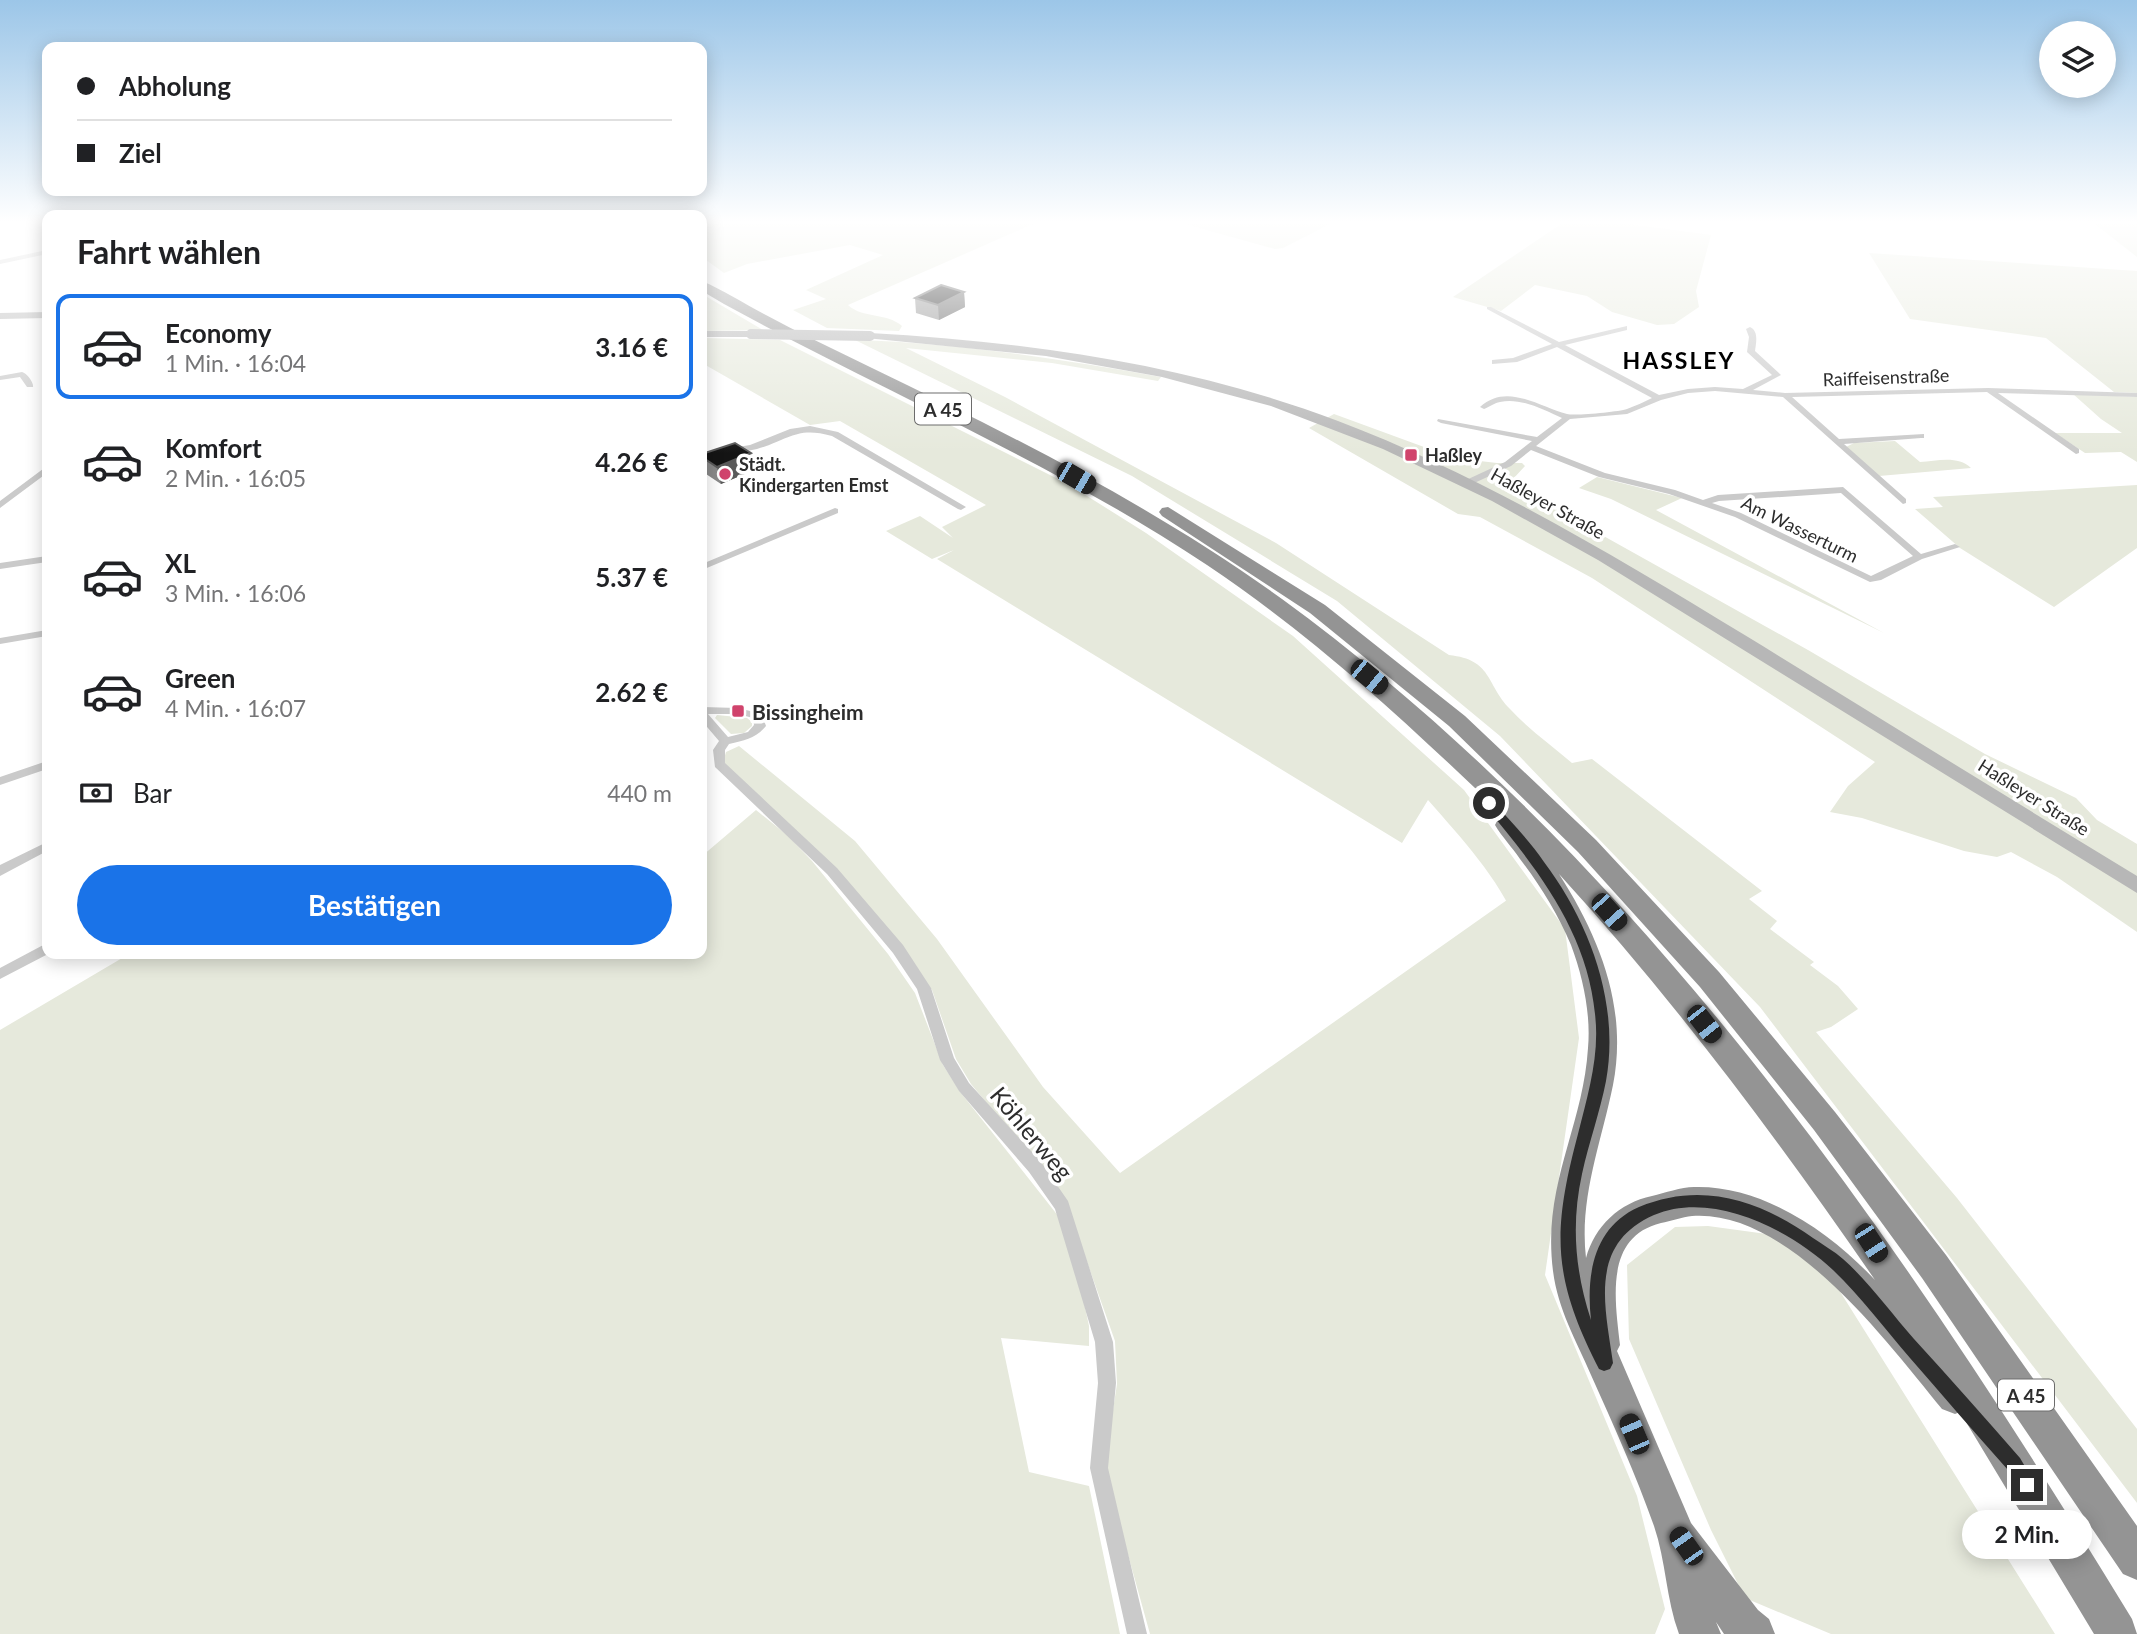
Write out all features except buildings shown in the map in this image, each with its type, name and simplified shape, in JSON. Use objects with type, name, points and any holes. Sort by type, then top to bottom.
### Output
[{"type":"highway","name":"A 45","points":[[730,300],[1076,478],[1182,539],[1318,635],[1386,691],[1477,773],[1627,931],[1689,1004],[1799,1145],[1871,1243],[2014,1464],[2116,1634]]},
{"type":"highway","name":"A 45","points":[[755,300],[1094,470],[1217,540],[1341,626],[1495,757],[1589,848],[1722,996],[1804,1095],[1910,1234],[1995,1352],[2137,1560]]},
{"type":"highway","points":[[1477,773],[1489,803],[1540,864],[1559,894],[1579,933],[1598,987],[1602,1015],[1602,1059],[1568,1215],[1567,1249],[1572,1284],[1583,1321],[1604,1363],[1674,1529],[1698,1633]]},
{"type":"highway","points":[[1604,1363],[1596,1294],[1598,1270],[1606,1248],[1619,1228],[1638,1215],[1666,1203],[1694,1201],[1734,1205],[1777,1222],[1838,1264],[2014,1464]]},
{"type":"highway","points":[[1674,1529],[1748,1631]]},
{"type":"main road","points":[[0,316],[42,316]]},
{"type":"main road","name":"Haßleyer Straße","points":[[707,334],[870,336],[1011,346],[1082,356],[1166,373],[1235,391],[1331,423],[1411,455],[1468,482],[1609,560],[2137,886]]},
{"type":"street","points":[[1489,309],[1658,398]]},
{"type":"street","points":[[1495,362],[1514,360],[1557,345],[1625,328]]},
{"type":"street","points":[[1745,391],[1748,387],[1777,375],[1751,352],[1753,337],[1750,329]]},
{"type":"street","points":[[0,378],[22,374],[30,385]]},
{"type":"street","name":"Raiffeisenstraße","points":[[1484,407],[1488,402],[1517,398],[1569,418],[1627,412],[1658,398],[1701,390],[1784,395],[1989,390],[2137,395]]},
{"type":"street","points":[[1989,390],[2076,452]]},
{"type":"street","name":"Raiffeisenstraße","points":[[1784,395],[1903,500]]},
{"type":"street","points":[[1468,482],[1508,464],[1569,418]]},
{"type":"street","points":[[1441,421],[1536,444]]},
{"type":"street","points":[[707,454],[758,445],[789,430],[821,430],[835,434],[961,507]]},
{"type":"street","points":[[1837,442],[1921,436]]},
{"type":"street","name":"Am Wasserturm","points":[[1536,444],[1602,475],[1705,502],[1738,515],[1870,579],[1878,578],[1919,558],[1955,547]]},
{"type":"street","points":[[0,505],[42,473]]},
{"type":"street","name":"Am Wasserturm","points":[[1705,502],[1718,498],[1843,490],[1919,558]]},
{"type":"street","points":[[707,565],[835,511]]},
{"type":"street","points":[[0,566],[42,560]]},
{"type":"street","points":[[0,641],[42,634]]},
{"type":"street","points":[[707,712],[738,711],[758,716],[760,726],[752,735],[725,741],[707,718]]},
{"type":"street","name":"Köhlerweg","points":[[725,741],[719,750],[719,764],[832,871],[898,949],[924,988],[947,1060],[964,1087],[1035,1167],[1062,1206],[1104,1342],[1107,1383],[1099,1468],[1137,1634]]},
{"type":"street","points":[[0,781],[42,767]]},
{"type":"street","points":[[0,871],[42,849]]},
{"type":"street","points":[[0,974],[42,951]]},
{"type":"shaded area","points":[[707,300],[713,300],[763,330],[707,331]]},
{"type":"shaded area","points":[[822,300],[859,300],[848,305],[902,326],[899,331],[827,328],[793,310]]},
{"type":"shaded area","points":[[1464,300],[1515,300],[1501,311]]},
{"type":"shaded area","points":[[1594,300],[1698,300],[1699,307],[1674,324],[1657,325],[1612,312]]},
{"type":"shaded area","points":[[1898,300],[2137,300],[2137,393],[2114,392],[2046,338],[1910,319]]},
{"type":"shaded area","points":[[707,338],[780,340],[1068,484],[1146,533],[1293,636],[1464,790],[1565,929],[1579,1038],[1545,1275],[1637,1496],[1665,1609],[1655,1634],[1150,1634],[1104,1468],[1117,1384],[1115,1341],[1080,1242],[1038,1165],[971,1084],[956,1059],[932,990],[898,949],[723,762],[726,752],[739,746],[855,841],[937,939],[1043,1087],[1120,1173],[1506,901],[1478,859],[1428,800],[1402,843],[937,559],[954,550],[932,559],[886,531],[920,516],[953,538],[942,527],[986,505],[840,421],[810,425],[707,366]]},
{"type":"shaded area","points":[[855,340],[1009,353],[1161,377],[1158,381],[1052,363],[906,348],[1005,397],[1276,543],[1449,655],[1474,662],[1487,674],[1502,699],[1517,716],[1572,763],[1592,759],[1762,891],[1749,899],[1777,921],[1770,929],[1814,962],[1810,965],[1838,986],[1858,1009],[1831,1027],[1816,1032],[1957,1198],[2137,1429],[2137,1503],[1760,1007],[1500,736],[1337,601],[1132,476]]},
{"type":"shaded area","points":[[2073,394],[2137,397],[2137,462],[2121,452],[2085,453],[2055,433],[2122,433],[2101,419]]},
{"type":"shaded area","points":[[1334,414],[1454,458],[1522,463],[1525,466],[1513,479],[1514,486],[1808,650],[1985,754],[2076,798],[2097,820],[2137,844],[2137,932],[2057,877],[2011,852],[1997,857],[1964,851],[1862,818],[1830,812],[1848,786],[1875,762],[1592,578],[1480,517],[1458,514],[1309,428]]},
{"type":"shaded area","points":[[1895,441],[1920,462],[1954,460],[1971,468],[1879,476],[1846,447],[1854,443]]},
{"type":"shaded area","points":[[1597,477],[1682,498],[1656,510],[1884,633],[1611,499],[1579,488]]},
{"type":"shaded area","points":[[2137,485],[2137,548],[2054,607],[1960,548],[1915,509],[1943,507],[1933,497]]},
{"type":"shaded area","points":[[717,715],[747,718],[752,722],[752,726],[744,733],[731,734],[715,718]]},
{"type":"shaded area","points":[[756,810],[787,835],[812,861],[888,954],[915,993],[943,1065],[961,1093],[1059,1217],[1081,1288],[1089,1326],[1089,1346],[1001,1338],[1029,1472],[1089,1486],[1120,1634],[0,1634],[0,1030],[121,959],[707,959],[707,852]]},
{"type":"shaded area","points":[[1708,1226],[1774,1235],[1829,1274],[2055,1634],[1831,1634],[1745,1598],[1711,1530],[1629,1339],[1627,1265],[1675,1227]]},
{"type":"place","name":"Haßley","points":[[1411,455]]},
{"type":"place","name":"Städt. Kindergarten Emst","points":[[725,474]]},
{"type":"place","name":"Bissingheim","points":[[738,711]]},
{"type":"district","name":"HASSLEY","points":[[1679,360]]},
{"type":"route","points":[[1489,803],[1540,864],[1559,894],[1575,922],[1598,987],[1603,1048],[1599,1081],[1575,1174],[1568,1215],[1567,1249],[1572,1284],[1583,1321],[1604,1363],[1596,1294],[1598,1270],[1606,1248],[1619,1228],[1638,1215],[1666,1203],[1694,1201],[1734,1205],[1777,1222],[1838,1264],[2014,1464],[2027,1485]]}]
